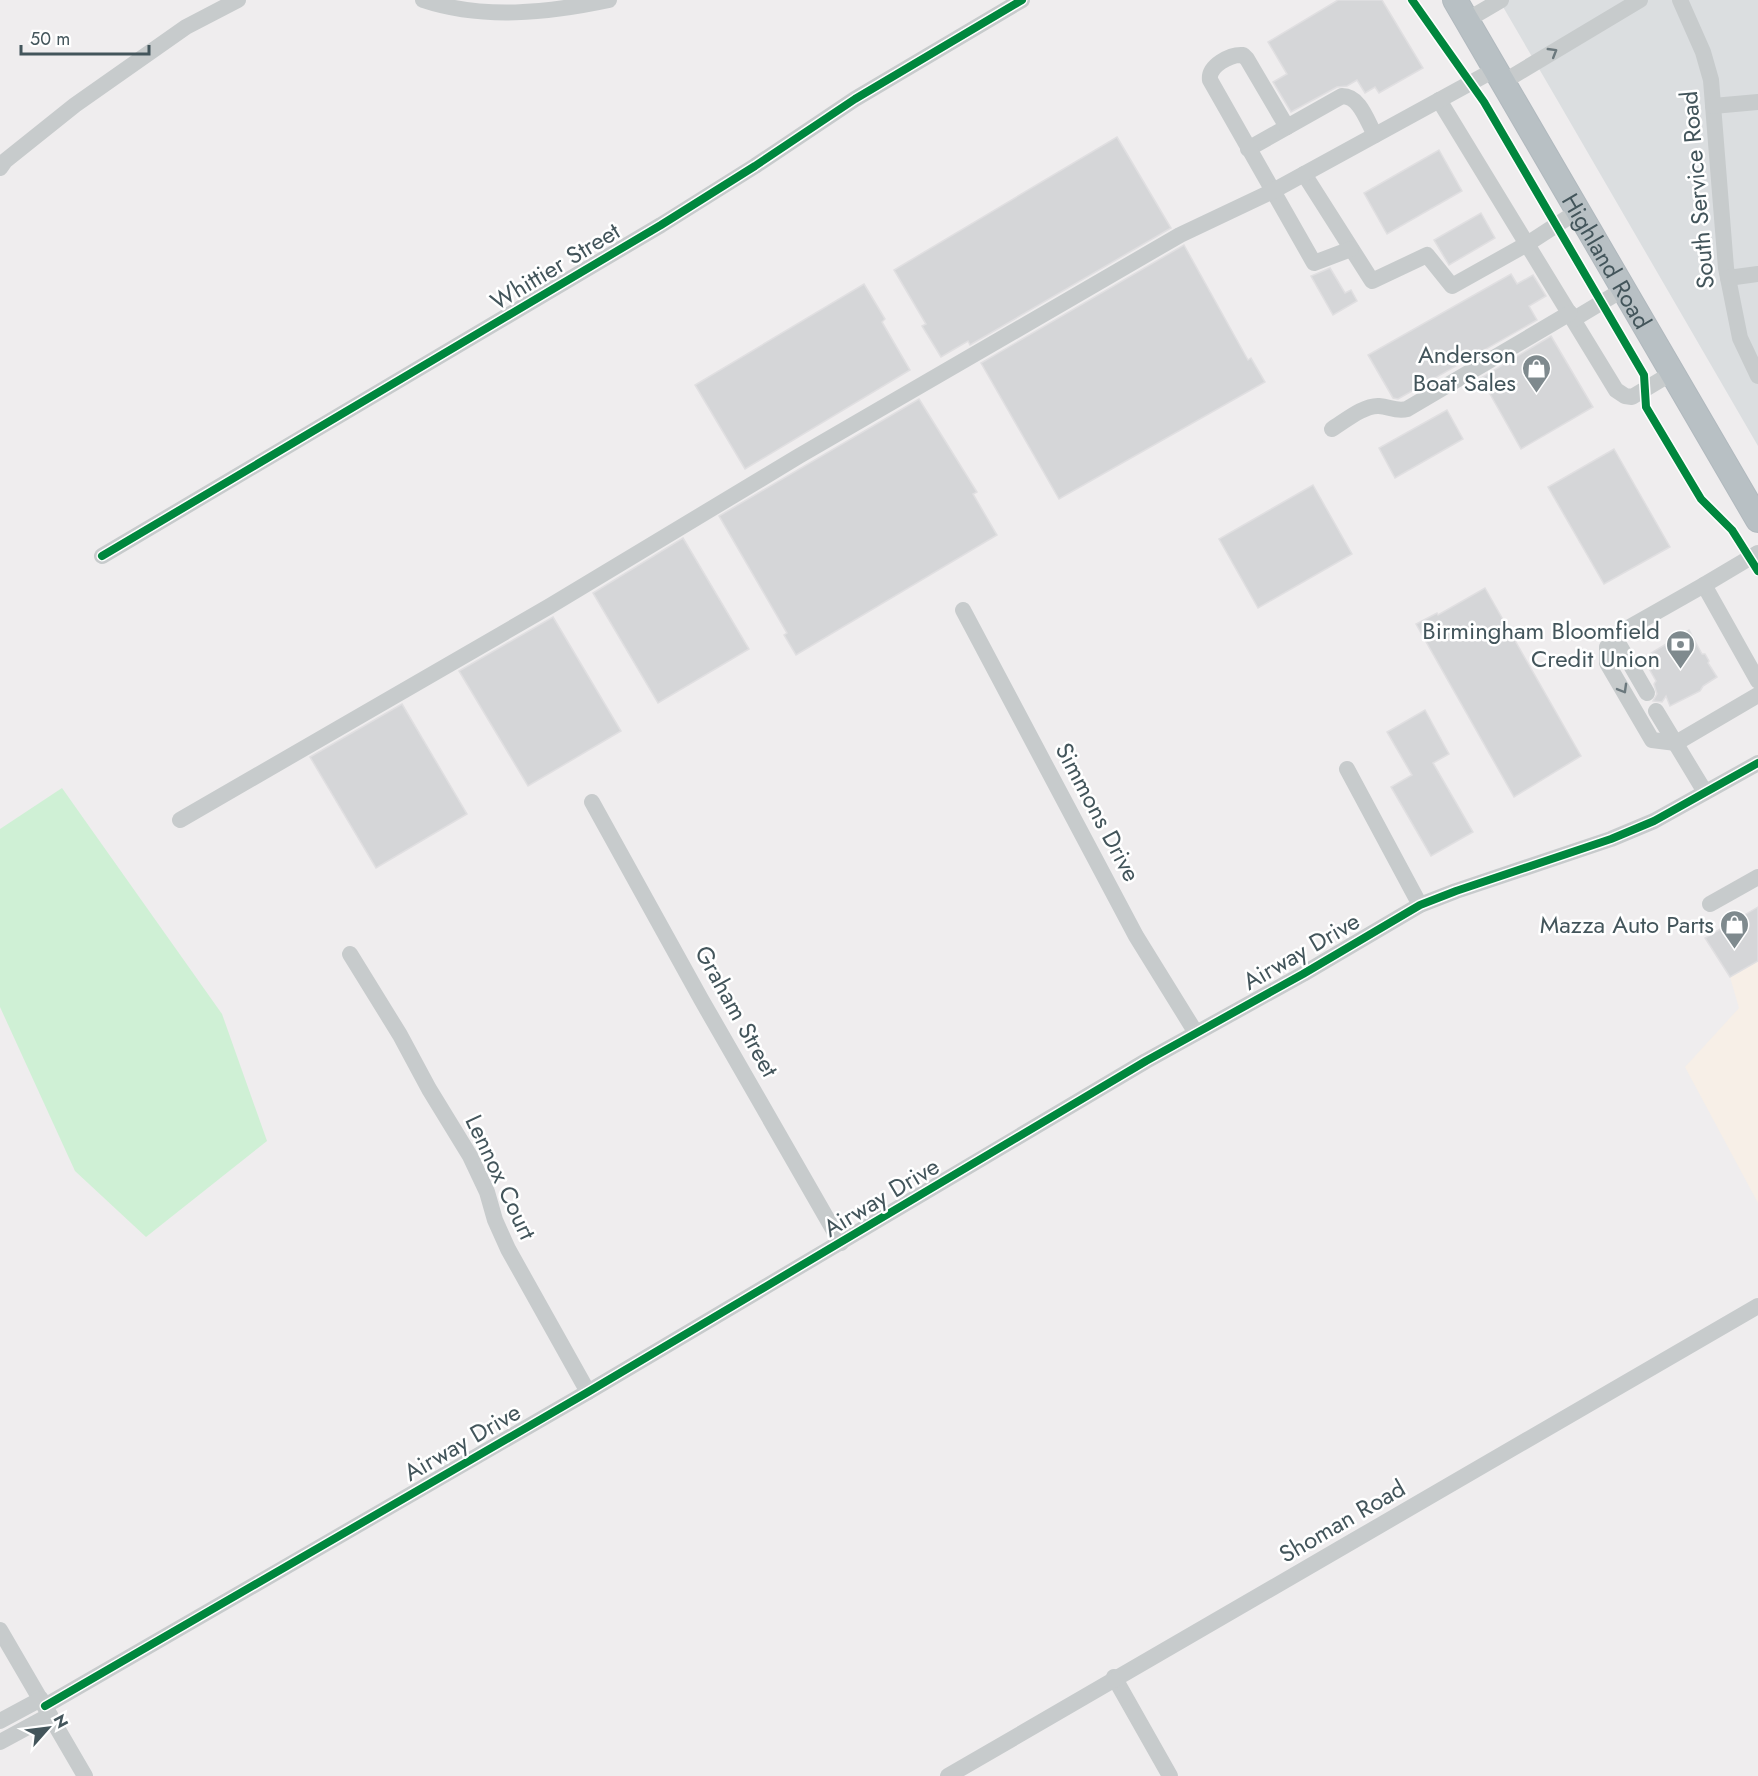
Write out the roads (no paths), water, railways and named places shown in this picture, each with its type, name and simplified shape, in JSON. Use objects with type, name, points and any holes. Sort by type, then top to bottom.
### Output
[{"type":"highway","name":"Highland Road","points":[[1461,10],[1758,520]]},
{"type":"street","points":[[0,168],[5,161],[75,105],[158,46],[186,27],[238,0]]},
{"type":"street","points":[[423,0],[440,6],[491,14],[574,7],[609,0]]},
{"type":"street","name":"Whittier Street","points":[[102,556],[642,236],[755,166],[855,99],[1022,0]]},
{"type":"street","points":[[1461,10],[1502,0]]},
{"type":"street","points":[[180,820],[550,606],[799,456],[1180,235],[1273,191],[1439,100],[1499,76],[1640,0]]},
{"type":"street","name":"South Service Road","points":[[1680,0],[1703,52],[1711,80],[1728,278],[1740,338],[1758,376]]},
{"type":"street","points":[[1287,127],[1243,54],[1236,54],[1212,68],[1209,74],[1210,80],[1314,263],[1351,249]]},
{"type":"street","points":[[1248,149],[1342,96],[1350,96],[1356,101],[1375,135]]},
{"type":"street","points":[[1439,100],[1616,390],[1625,396],[1632,397],[1672,373]]},
{"type":"street","points":[[1713,106],[1758,102]]},
{"type":"street","points":[[1304,174],[1372,281],[1427,255],[1452,286],[1527,244],[1578,211]]},
{"type":"street","points":[[1728,278],[1758,274]]},
{"type":"street","points":[[1332,429],[1370,407],[1380,406],[1400,411],[1407,409],[1624,289]]},
{"type":"street","points":[[1758,553],[1614,636],[1607,647],[1607,663],[1652,740],[1676,743],[1758,695]]},
{"type":"street","points":[[1704,585],[1758,681]]},
{"type":"street","name":"Simmons Drive","points":[[963,609],[1136,936],[1196,1033]]},
{"type":"street","points":[[1614,636],[1647,693]]},
{"type":"street","points":[[1656,711],[1705,792]]},
{"type":"street","name":"Airway Drive","points":[[45,1707],[588,1392],[1073,1104],[1304,974],[1420,905],[1611,839],[1654,821],[1758,763]]},
{"type":"street","points":[[1347,769],[1420,905]]},
{"type":"street","name":"Graham Street","points":[[592,801],[701,999],[842,1243]]},
{"type":"street","points":[[1710,904],[1758,877]]},
{"type":"street","name":"Lennox Court","points":[[350,954],[470,1156],[487,1192],[495,1220],[508,1249],[588,1392]]},
{"type":"street","name":"Shoman Road","points":[[948,1776],[1114,1677],[1461,1480],[1758,1306]]},
{"type":"street","points":[[0,1630],[85,1776]]},
{"type":"street","points":[[1114,1677],[1170,1776]]},
{"type":"street","points":[[0,1721],[45,1707]]},
{"type":"street","points":[[0,1742],[45,1707]]},
{"type":"place","name":"Anderson Boat Sales","points":[[1537,394]]},
{"type":"place","name":"Birmingham Bloomfield Credit Union","points":[[1681,670]]},
{"type":"place","name":"Mazza Auto Parts","points":[[1735,950]]}]
